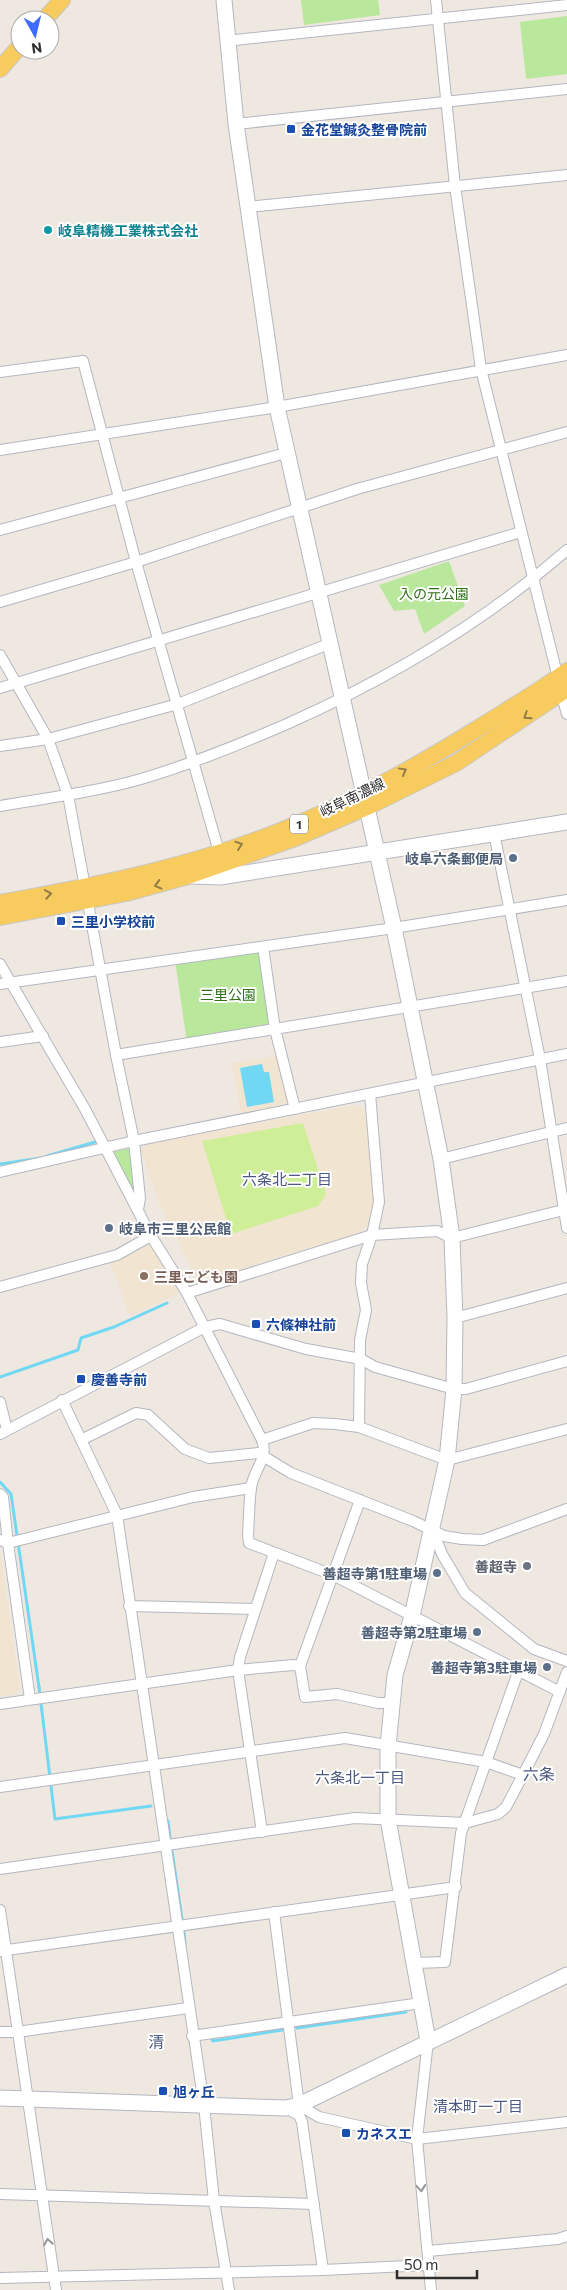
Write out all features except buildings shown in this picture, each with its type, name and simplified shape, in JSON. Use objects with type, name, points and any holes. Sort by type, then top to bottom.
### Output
[{"type":"main road","points":[[53,10],[62,0]]},
{"type":"main road","points":[[0,69],[10,58]]},
{"type":"main road","name":"岐阜南濃線","points":[[0,917],[88,894],[152,871],[219,852],[366,800],[456,763],[563,683]]},
{"type":"main road","name":"岐阜南濃線","points":[[0,903],[88,894],[126,893],[188,876],[298,838],[366,800]]},
{"type":"street","points":[[224,0],[226,41],[236,124],[277,407],[378,852],[441,1158],[452,1238],[455,1318],[454,1389],[447,1460],[412,1616],[395,1675],[388,1746],[388,1819],[428,2041],[417,2139],[431,2290]]},
{"type":"street","points":[[436,0],[455,186],[481,369],[533,579],[563,683],[567,714]]},
{"type":"street","points":[[226,41],[567,6]]},
{"type":"street","points":[[236,124],[567,89]]},
{"type":"street","points":[[248,207],[567,175]]},
{"type":"street","points":[[0,450],[101,436],[277,407],[567,354]]},
{"type":"street","points":[[0,372],[83,361],[101,436],[219,852]]},
{"type":"street","points":[[0,602],[136,562],[357,489],[567,432]]},
{"type":"street","points":[[0,530],[286,453]]},
{"type":"street","points":[[0,688],[159,642],[521,532]]},
{"type":"street","points":[[0,806],[68,795],[140,779],[193,762],[245,742],[343,699],[419,658],[458,633],[533,579],[567,550]]},
{"type":"street","points":[[0,746],[48,739],[178,704],[331,643]]},
{"type":"street","points":[[0,655],[48,739],[68,795],[88,894],[116,1055],[134,1141],[140,1198],[138,1210]]},
{"type":"street","points":[[188,876],[220,877],[567,822]]},
{"type":"street","points":[[494,833],[540,1059],[567,1228]]},
{"type":"street","points":[[5,984],[394,928],[567,900]]},
{"type":"street","points":[[263,947],[275,1028],[294,1109]]},
{"type":"street","points":[[0,964],[5,984],[43,1036],[106,1148],[151,1236],[205,1327],[262,1440],[265,1448],[264,1456],[251,1488],[249,1543],[333,1574],[518,1672],[560,1692]]},
{"type":"street","points":[[116,1055],[567,981]]},
{"type":"street","points":[[0,1042],[43,1036]]},
{"type":"street","points":[[0,1172],[134,1141],[567,1054]]},
{"type":"street","points":[[359,1427],[360,1340],[366,1310],[361,1283],[362,1264],[372,1235],[379,1202],[370,1094]]},
{"type":"street","points":[[441,1158],[567,1128]]},
{"type":"street","points":[[187,1294],[372,1235],[437,1231],[452,1238],[565,1209]]},
{"type":"street","points":[[0,1287],[117,1255],[151,1236]]},
{"type":"street","points":[[455,1318],[567,1288]]},
{"type":"street","points":[[0,1402],[4,1432],[62,1400],[205,1327],[220,1324],[306,1349],[361,1359],[375,1367],[454,1389],[466,1389],[567,1361]]},
{"type":"street","points":[[62,1400],[117,1515],[192,2036],[204,2105],[214,2201],[229,2290]]},
{"type":"street","points":[[80,1440],[136,1413],[148,1415],[185,1449],[209,1458],[258,1453],[291,1473],[432,1529],[444,1536],[483,1540],[567,1509]]},
{"type":"street","points":[[262,1440],[313,1423],[359,1427],[447,1460],[567,1429]]},
{"type":"street","points":[[4,1541],[193,1497],[251,1488]]},
{"type":"street","points":[[0,1494],[2,1497],[4,1541],[30,1699]]},
{"type":"street","points":[[360,1500],[300,1666],[305,1698],[337,1694],[378,1703],[392,1704]]},
{"type":"street","points":[[432,1529],[442,1554],[465,1593],[534,1649],[567,1661]]},
{"type":"street","points":[[262,1832],[238,1670],[255,1609],[274,1553]]},
{"type":"street","points":[[129,1606],[255,1609]]},
{"type":"street","points":[[0,1704],[238,1670],[300,1666]]},
{"type":"street","points":[[414,1963],[445,1962],[456,1887],[461,1833],[518,1672]]},
{"type":"street","points":[[0,1869],[355,1818],[464,1823],[498,1814],[506,1807],[544,1734],[567,1672]]},
{"type":"street","points":[[0,1787],[344,1738],[486,1762],[523,1775]]},
{"type":"street","points":[[3,1950],[456,1887]]},
{"type":"street","points":[[0,1910],[3,1950],[28,2099],[56,2290]]},
{"type":"street","points":[[274,1912],[289,2022],[293,2107],[302,2122],[323,2270]]},
{"type":"street","points":[[293,2107],[567,1974]]},
{"type":"street","points":[[192,2036],[421,2003]]},
{"type":"street","points":[[0,2032],[17,2032],[188,2008]]},
{"type":"street","points":[[0,2098],[293,2107],[319,2117],[417,2139],[567,2122]]},
{"type":"street","points":[[0,2194],[314,2204]]},
{"type":"street","points":[[428,2251],[558,2239],[567,2236]]},
{"type":"street","points":[[0,2278],[323,2270],[429,2265]]},
{"type":"shaded area","points":[[278,1056],[287,1103],[285,1106],[241,1115],[232,1063]]},
{"type":"shaded area","points":[[356,1105],[364,1109],[375,1199],[368,1225],[358,1233],[198,1282],[160,1206],[141,1150],[146,1143]]},
{"type":"shaded area","name":"三里こども園","points":[[148,1241],[181,1292],[130,1316],[110,1261]]},
{"type":"shaded area","points":[[0,1552],[20,1689],[15,1694],[0,1696]]},
{"type":"green space","points":[[301,0],[378,0],[380,15],[304,25]]},
{"type":"green space","points":[[567,16],[567,74],[526,79],[520,22]]},
{"type":"green space","name":"入の元公園","points":[[449,561],[465,606],[424,634],[415,609],[394,611],[379,585]]},
{"type":"green space","name":"三里公園","points":[[263,947],[275,1029],[187,1043],[175,960]]},
{"type":"green space","points":[[303,1123],[326,1194],[318,1206],[231,1234],[202,1141]]},
{"type":"green space","points":[[133,1148],[138,1194],[133,1195],[111,1152]]},
{"type":"water","points":[[262,1064],[264,1072],[269,1072],[274,1102],[247,1107],[240,1068]]},
{"type":"waterway","points":[[47,1156],[95,1142]]},
{"type":"waterway","points":[[0,1164],[41,1158]]},
{"type":"waterway","points":[[0,1377],[78,1350],[81,1338],[114,1327],[167,1303]]},
{"type":"waterway","points":[[0,1482],[11,1494],[39,1687]]},
{"type":"waterway","points":[[39,1687],[55,1819],[151,1806]]},
{"type":"waterway","points":[[168,1821],[170,1838]]},
{"type":"waterway","points":[[172,1851],[182,1919]]},
{"type":"waterway","points":[[184,1932],[185,1944]]},
{"type":"waterway","points":[[297,2028],[406,2012]]},
{"type":"waterway","points":[[211,2038],[213,2041],[282,2030]]},
{"type":"place","name":"金花堂鍼灸整骨院前","points":[[291,129]]},
{"type":"place","name":"岐阜精機工業株式会社","points":[[48,230]]},
{"type":"place","name":"岐阜六条郵便局","points":[[513,858]]},
{"type":"place","name":"三里小学校前","points":[[61,921]]},
{"type":"place","name":"岐阜市三里公民館","points":[[109,1228]]},
{"type":"place","name":"三里こども園","points":[[144,1276]]},
{"type":"place","name":"六條神社前","points":[[256,1324]]},
{"type":"place","name":"慶善寺前","points":[[81,1379]]},
{"type":"place","name":"善超寺","points":[[527,1566]]},
{"type":"place","name":"善超寺第1駐車場","points":[[437,1573]]},
{"type":"place","name":"善超寺第2駐車場","points":[[477,1632]]},
{"type":"place","name":"善超寺第3駐車場","points":[[547,1667]]},
{"type":"place","name":"旭ヶ丘","points":[[163,2091]]},
{"type":"place","name":"カネスエ","points":[[346,2133]]},
{"type":"district","name":"六条北二丁目","points":[[287,1179]]},
{"type":"district","name":"六条","points":[[539,1773]]},
{"type":"district","name":"六条北一丁目","points":[[360,1777]]},
{"type":"district","name":"清","points":[[156,2041]]},
{"type":"district","name":"清本町一丁目","points":[[478,2106]]}]
